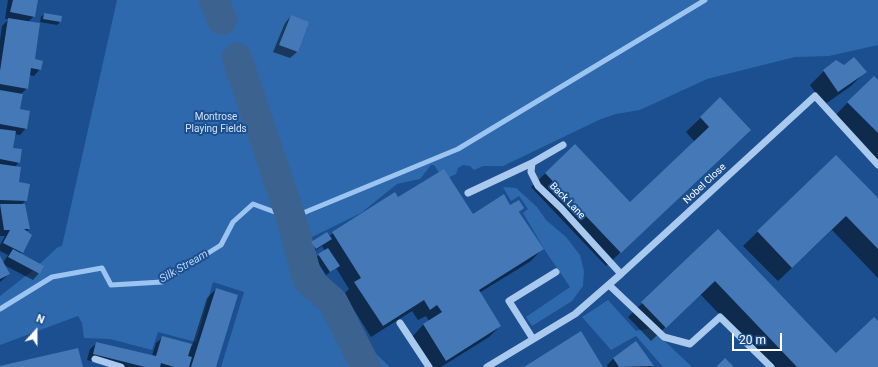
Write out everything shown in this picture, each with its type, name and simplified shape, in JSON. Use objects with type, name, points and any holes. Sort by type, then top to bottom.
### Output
[{"type":"street","name":"Nobel Close","points":[[533,339],[575,314],[594,296],[609,285],[814,96],[878,165]]},
{"type":"street","points":[[468,193],[532,163],[563,145]]},
{"type":"street","name":"Back Lane","points":[[532,163],[531,172],[538,186],[561,208],[621,274]]},
{"type":"street","points":[[487,367],[533,339],[509,301],[556,272]]},
{"type":"street","points":[[609,285],[664,337],[690,344],[720,317],[771,367]]},
{"type":"street","points":[[400,323],[429,367]]},
{"type":"street","points":[[95,359],[121,367]]},
{"type":"green space","name":"Montrose Playing Fields","points":[[117,0],[878,0],[878,45],[829,56],[795,57],[707,79],[640,110],[616,114],[601,119],[503,166],[483,166],[474,170],[470,166],[463,165],[458,168],[456,174],[444,180],[434,165],[431,165],[420,179],[397,184],[361,213],[306,240],[342,306],[372,350],[390,367],[221,367],[244,292],[213,282],[196,342],[158,332],[152,350],[110,339],[84,338],[82,323],[78,316],[0,345],[0,296],[32,271],[58,247],[62,246]]},
{"type":"green space","points":[[503,187],[516,188],[537,207],[546,220],[566,237],[580,255],[584,271],[583,286],[572,301],[532,326],[526,317],[570,287],[546,252],[523,213],[528,209],[519,196],[511,201]]},
{"type":"green space","points":[[608,300],[636,331],[651,328],[692,367],[663,367],[636,336],[611,350],[582,317]]},
{"type":"building","points":[[13,0],[38,0],[35,17],[10,12]]},
{"type":"building","points":[[44,13],[62,16],[61,22],[43,19]]},
{"type":"building","points":[[291,15],[309,22],[298,52],[279,45]]},
{"type":"building","points":[[8,18],[40,23],[35,59],[43,61],[41,70],[31,68],[28,89],[0,84],[0,71]]},
{"type":"building","points":[[854,57],[867,72],[838,92],[823,70],[836,60],[844,65]]},
{"type":"building","points":[[874,76],[878,80],[878,133],[847,102]]},
{"type":"building","points":[[0,90],[23,94],[20,109],[30,111],[27,129],[0,124]]},
{"type":"building","points":[[720,97],[751,130],[621,253],[545,173],[575,144],[630,202],[709,127],[700,117]]},
{"type":"building","points":[[0,129],[16,131],[13,148],[22,149],[20,163],[0,159]]},
{"type":"building","points":[[836,155],[878,198],[878,249],[846,216],[792,268],[757,231]]},
{"type":"building","points":[[0,164],[21,167],[19,182],[30,184],[27,201],[0,200]]},
{"type":"building","points":[[444,169],[473,214],[504,194],[510,205],[519,200],[524,208],[519,212],[544,249],[479,290],[501,326],[446,361],[423,324],[442,312],[437,305],[430,310],[424,300],[383,326],[354,282],[361,278],[332,232],[395,192],[398,197]]},
{"type":"building","points":[[0,204],[25,204],[30,229],[24,229],[32,235],[23,253],[3,243],[10,230],[4,230]]},
{"type":"building","points":[[718,229],[836,353],[874,317],[878,321],[878,367],[797,367],[715,281],[666,328],[641,302]]},
{"type":"building","points":[[327,232],[332,239],[316,249],[311,242]]},
{"type":"building","points":[[328,248],[340,266],[330,272],[318,254]]},
{"type":"building","points":[[13,249],[44,266],[40,274],[8,257]]},
{"type":"building","points":[[0,256],[10,274],[0,279]]},
{"type":"building","points":[[216,288],[238,295],[216,367],[191,367]]},
{"type":"building","points":[[581,331],[603,367],[524,367]]},
{"type":"building","points":[[162,336],[192,344],[188,356],[192,357],[189,367],[174,367],[161,363],[160,367],[145,367],[93,354],[96,342],[156,356]]},
{"type":"building","points":[[636,341],[654,366],[619,367],[613,358]]},
{"type":"building","points":[[78,348],[83,367],[0,367],[0,366]]},
{"type":"building","points":[[725,358],[734,367],[716,367]]},
{"type":"waterway","name":"Silk Stream","points":[[214,0],[222,20]]},
{"type":"waterway","points":[[0,309],[52,277],[102,268],[111,285],[162,282],[221,245],[233,222],[253,204],[291,218],[458,149],[705,0]]},
{"type":"waterway","name":"Silk Stream","points":[[237,58],[291,218],[308,280],[333,302],[366,367]]}]
